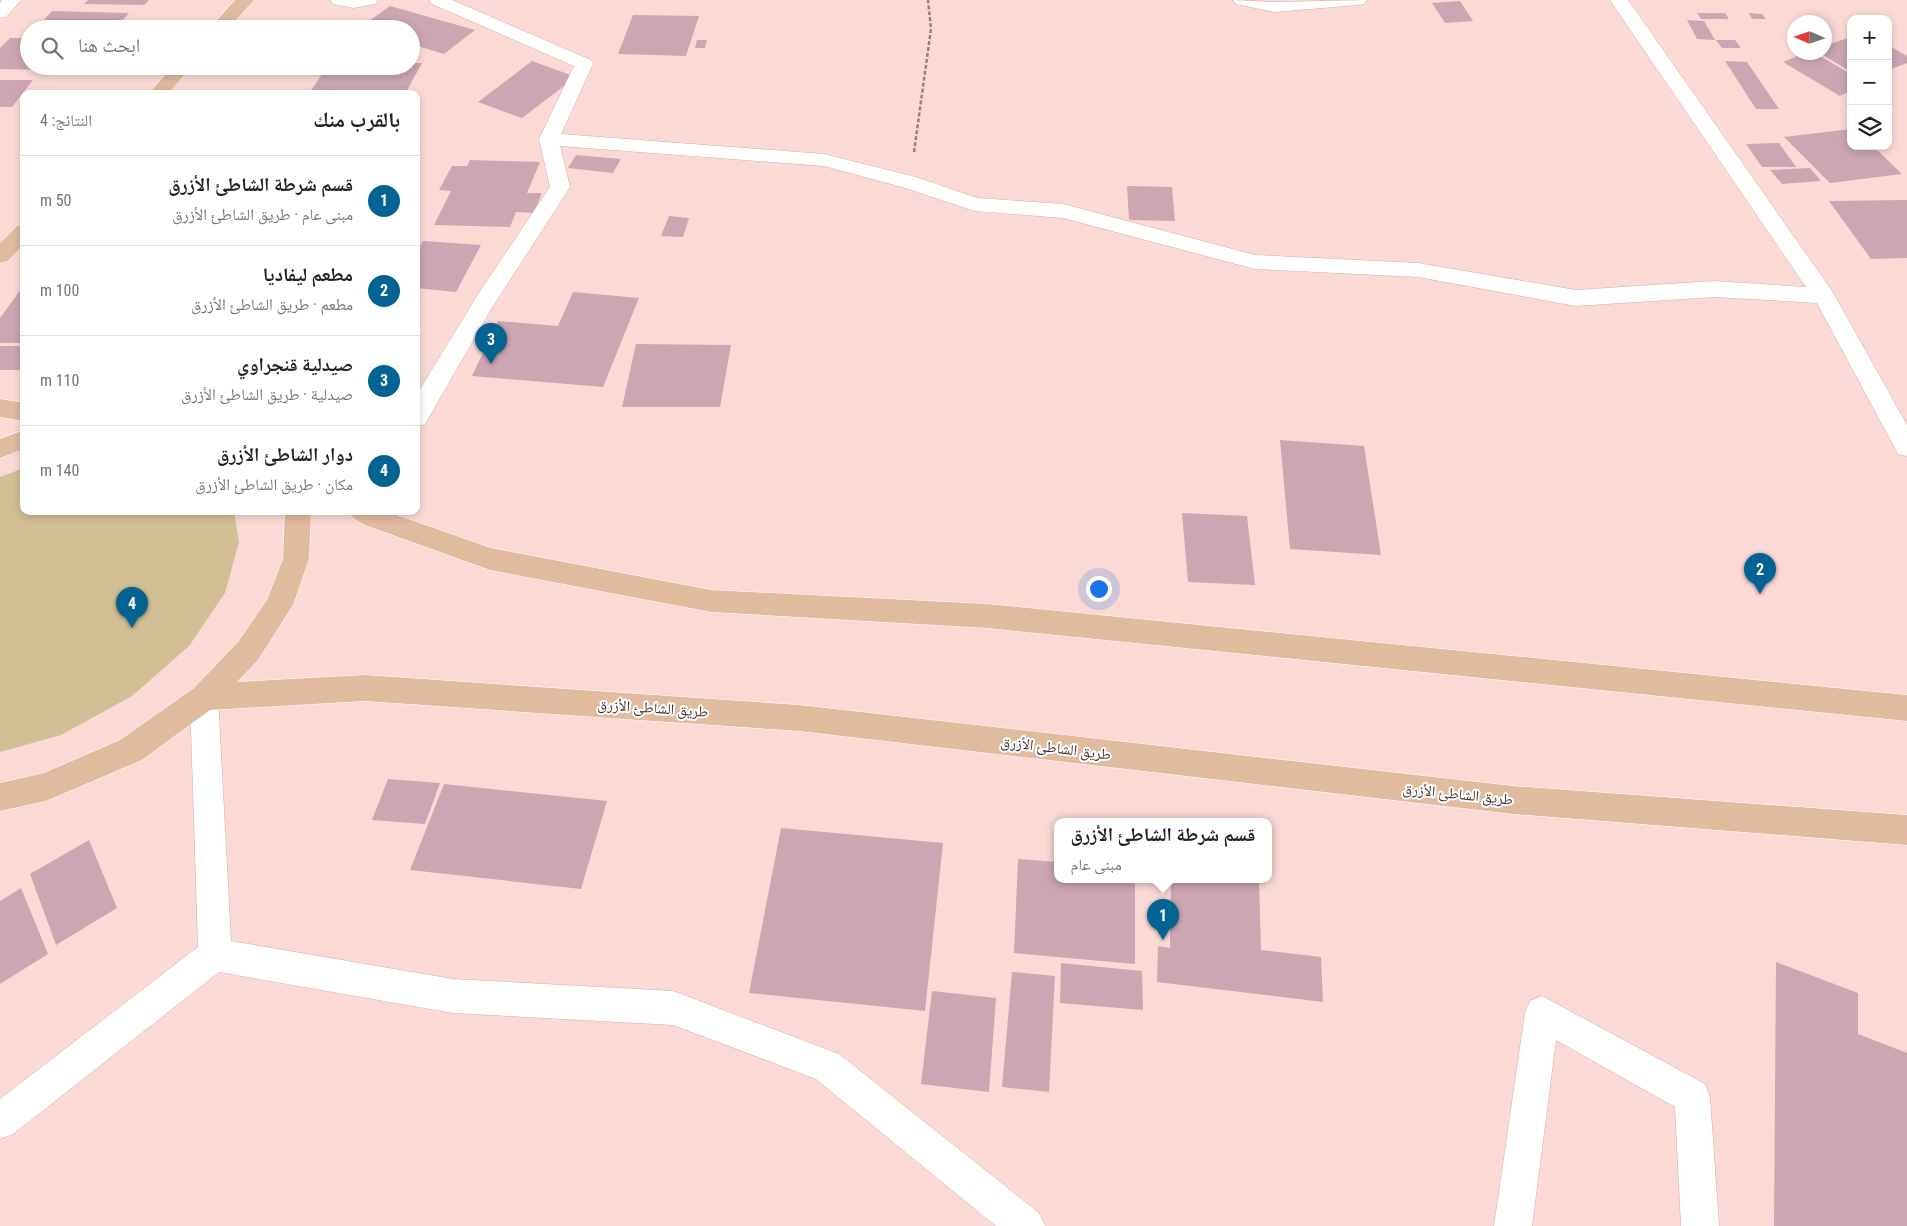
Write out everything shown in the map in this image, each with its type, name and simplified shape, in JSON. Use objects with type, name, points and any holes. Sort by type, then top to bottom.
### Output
[{"type":"main road","points":[[226,20],[245,0]]},
{"type":"main road","points":[[161,90],[175,75]]},
{"type":"main road","points":[[0,256],[20,235]]},
{"type":"main road","points":[[0,408],[20,411]]},
{"type":"main road","points":[[0,797],[46,787],[131,750],[204,697],[248,651],[279,605],[296,559],[298,515]]},
{"type":"main road","points":[[368,515],[490,559],[710,601],[988,616],[1907,708]]},
{"type":"main road","name":"طريق الشاطئ الأزرق","points":[[204,697],[364,688],[799,718],[1513,800],[1907,830]]},
{"type":"street","points":[[0,13],[12,0]]},
{"type":"street","points":[[338,0],[353,4],[369,0]]},
{"type":"street","points":[[420,411],[461,338],[527,234],[560,187],[550,139],[584,64],[530,42],[438,0]]},
{"type":"street","points":[[1242,0],[1274,6],[1358,0]]},
{"type":"street","points":[[1619,0],[1824,296],[1907,447]]},
{"type":"street","points":[[550,139],[824,160],[909,182],[975,204],[1063,211],[1255,262],[1418,270],[1576,298],[1714,289],[1824,296]]},
{"type":"street","points":[[204,697],[215,955]]},
{"type":"street","points":[[0,1121],[215,955],[453,996],[673,1008],[827,1066],[1026,1226]]},
{"type":"street","points":[[1513,1226],[1542,1013],[1692,1097],[1700,1226]]},
{"type":"path","points":[[909,182],[931,29],[928,0]]},
{"type":"shaded area","points":[[20,470],[20,515],[235,515],[239,542],[225,593],[189,646],[132,696],[61,735],[0,752],[0,477]]},
{"type":"building","points":[[88,0],[149,0],[144,5],[84,4]]},
{"type":"building","points":[[1460,1],[1473,21],[1445,23],[1432,3]]},
{"type":"building","points":[[390,6],[475,30],[444,54],[420,47],[420,20],[371,20]]},
{"type":"building","points":[[52,11],[129,13],[123,20],[44,20]]},
{"type":"building","points":[[1697,13],[1725,13],[1729,19],[1701,19]]},
{"type":"building","points":[[1749,13],[1762,14],[1766,19],[1752,19]]},
{"type":"building","points":[[633,15],[699,16],[686,56],[618,54]]},
{"type":"building","points":[[1687,20],[1704,21],[1715,40],[1697,39]]},
{"type":"building","points":[[10,38],[20,38],[20,69],[0,69],[0,48]]},
{"type":"building","points":[[1847,38],[1847,70],[1831,60],[1832,43]]},
{"type":"building","points":[[697,40],[707,40],[705,48],[695,48]]},
{"type":"building","points":[[1716,40],[1735,40],[1741,48],[1722,48]]},
{"type":"building","points":[[1892,47],[1907,56],[1907,63],[1892,69]]},
{"type":"building","points":[[1788,60],[1827,60],[1847,72],[1847,93],[1840,96],[1783,62]]},
{"type":"building","points":[[532,61],[576,77],[522,118],[478,102]]},
{"type":"building","points":[[1725,61],[1747,62],[1779,109],[1756,109]]},
{"type":"building","points":[[321,75],[415,75],[407,90],[312,90]]},
{"type":"building","points":[[0,80],[33,80],[25,90],[20,90],[20,97],[12,107],[0,107]]},
{"type":"building","points":[[1847,129],[1847,150],[1877,150],[1902,174],[1830,183],[1784,137]]},
{"type":"building","points":[[1779,143],[1796,167],[1762,167],[1746,144]]},
{"type":"building","points":[[576,155],[621,159],[613,173],[568,168]]},
{"type":"building","points":[[470,160],[540,162],[527,193],[542,193],[534,213],[516,212],[510,227],[434,225],[451,191],[439,190],[452,166],[467,166]]},
{"type":"building","points":[[1810,168],[1821,181],[1782,184],[1770,170]]},
{"type":"building","points":[[1127,186],[1172,187],[1175,221],[1129,220]]},
{"type":"building","points":[[1907,200],[1907,258],[1871,259],[1829,201]]},
{"type":"building","points":[[669,216],[689,218],[683,237],[661,236]]},
{"type":"building","points":[[423,241],[481,245],[456,292],[420,288],[420,246]]},
{"type":"building","points":[[20,290],[20,343],[0,343],[0,318]]},
{"type":"building","points":[[573,292],[639,298],[603,387],[472,376],[498,321],[558,326]]},
{"type":"building","points":[[636,344],[731,345],[720,407],[622,407]]},
{"type":"building","points":[[0,346],[20,346],[20,370],[0,370]]},
{"type":"building","points":[[1280,440],[1364,446],[1381,555],[1290,549]]},
{"type":"building","points":[[1182,513],[1247,516],[1255,585],[1188,582]]},
{"type":"building","points":[[388,779],[440,783],[425,824],[372,820]]},
{"type":"building","points":[[444,784],[607,801],[581,889],[410,870]]},
{"type":"building","points":[[781,828],[943,843],[925,1011],[749,993]]},
{"type":"building","points":[[89,840],[117,908],[56,945],[30,874]]},
{"type":"building","points":[[1018,859],[1054,862],[1054,883],[1135,883],[1135,964],[1014,953]]},
{"type":"building","points":[[1171,883],[1259,883],[1261,950],[1321,957],[1323,1002],[1157,982],[1158,946],[1170,948]]},
{"type":"building","points":[[21,888],[48,954],[0,984],[0,901]]},
{"type":"building","points":[[1776,962],[1858,993],[1858,1034],[1907,1053],[1907,1226],[1774,1226]]},
{"type":"building","points":[[1061,963],[1142,971],[1143,1010],[1060,1003]]},
{"type":"building","points":[[1012,972],[1055,976],[1049,1092],[1002,1087]]},
{"type":"building","points":[[932,991],[996,998],[989,1092],[921,1084]]},
{"type":"place","name":"صيدلية قنجراوي","points":[[491,364]]},
{"type":"place","name":"مطعم ليفاديا","points":[[1760,594]]},
{"type":"place","name":"دوار الشاطئ الأزرق","points":[[132,628]]},
{"type":"place","name":"قسم شرطة الشاطئ الأزرق","points":[[1163,940]]}]
